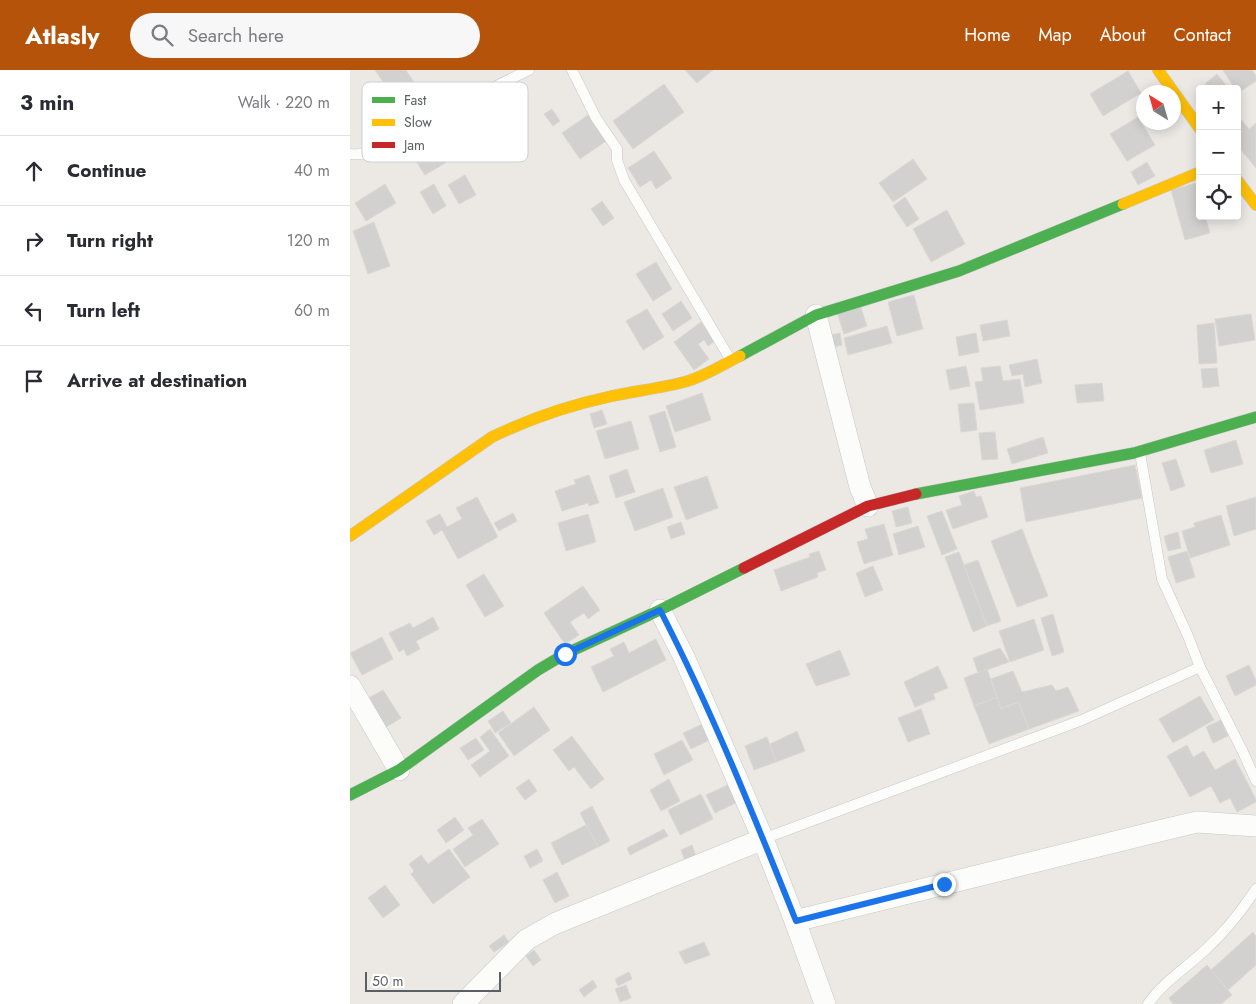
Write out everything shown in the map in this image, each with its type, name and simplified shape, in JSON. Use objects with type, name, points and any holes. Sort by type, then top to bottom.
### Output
[{"type":"street","points":[[1158,70],[1196,123]]},
{"type":"street","points":[[350,536],[492,437],[514,425],[567,408],[685,382],[704,375],[816,315],[959,271],[1196,174]]},
{"type":"street","points":[[1241,185],[1256,205]]},
{"type":"street","points":[[816,315],[860,487],[868,506]]},
{"type":"street","points":[[350,795],[399,770],[538,670],[565,654],[660,610],[868,506],[904,496],[1139,452],[1256,417]]},
{"type":"street","points":[[660,610],[684,657],[763,839],[796,921],[825,1004]]},
{"type":"street","points":[[350,686],[399,770]]},
{"type":"street","points":[[796,921],[1197,822],[1256,826]]},
{"type":"street","points":[[470,1002],[526,940],[554,924],[763,839]]},
{"type":"lane","points":[[502,82],[529,70]]},
{"type":"lane","points":[[572,70],[596,118],[617,148],[617,160],[624,180],[731,360]]},
{"type":"lane","points":[[1139,452],[1162,579],[1200,667],[1244,752],[1256,781]]},
{"type":"lane","points":[[763,839],[1082,720],[1200,667]]},
{"type":"lane","points":[[1148,1004],[1158,992],[1219,936],[1240,913],[1256,889]]},
{"type":"building","points":[[375,70],[406,70],[414,82],[383,82]]},
{"type":"building","points":[[685,70],[713,70],[697,83]]},
{"type":"building","points":[[1223,70],[1252,70],[1256,76],[1256,81],[1241,91],[1241,85],[1232,85]]},
{"type":"building","points":[[1128,71],[1136,85],[1136,96],[1103,116],[1090,94]]},
{"type":"building","points":[[1217,74],[1226,85],[1206,85]]},
{"type":"building","points":[[664,84],[684,112],[633,149],[613,121]]},
{"type":"building","points":[[552,109],[560,121],[553,126],[544,114]]},
{"type":"building","points":[[588,115],[606,141],[580,159],[562,133]]},
{"type":"building","points":[[1136,118],[1136,130],[1146,130],[1155,145],[1127,161],[1110,134]]},
{"type":"building","points":[[1241,120],[1249,129],[1256,123],[1256,168],[1241,150]]},
{"type":"building","points":[[654,151],[672,178],[656,189],[651,180],[640,187],[628,168]]},
{"type":"building","points":[[913,159],[927,179],[893,202],[879,183]]},
{"type":"building","points":[[416,162],[447,162],[425,175]]},
{"type":"building","points":[[1147,162],[1155,176],[1138,185],[1131,172]]},
{"type":"building","points":[[465,175],[476,195],[459,204],[448,185]]},
{"type":"building","points":[[1196,183],[1196,220],[1206,220],[1210,233],[1185,240],[1171,190]]},
{"type":"building","points":[[385,184],[396,203],[366,221],[355,203]]},
{"type":"building","points":[[434,184],[446,206],[433,214],[420,192]]},
{"type":"building","points":[[905,197],[919,219],[907,227],[893,206]]},
{"type":"building","points":[[602,201],[614,218],[603,226],[591,209]]},
{"type":"building","points":[[947,210],[965,244],[931,262],[913,229]]},
{"type":"building","points":[[374,222],[390,266],[368,274],[353,231]]},
{"type":"building","points":[[656,262],[672,289],[653,301],[636,274]]},
{"type":"building","points":[[914,295],[923,329],[897,336],[888,302]]},
{"type":"building","points":[[681,301],[692,318],[673,331],[662,314]]},
{"type":"building","points":[[860,305],[867,326],[844,334],[837,312]]},
{"type":"building","points":[[647,309],[664,337],[643,350],[626,321]]},
{"type":"building","points":[[1251,314],[1255,340],[1219,346],[1215,319]]},
{"type":"building","points":[[1007,320],[1010,336],[983,341],[980,325]]},
{"type":"building","points":[[701,322],[715,341],[708,346],[704,340],[698,344],[709,359],[694,370],[674,342]]},
{"type":"building","points":[[1214,323],[1217,363],[1199,364],[1197,325]]},
{"type":"building","points":[[887,326],[892,343],[848,355],[844,338]]},
{"type":"building","points":[[840,333],[842,345],[834,347],[831,335]]},
{"type":"building","points":[[976,333],[979,352],[959,356],[956,337]]},
{"type":"building","points":[[1037,359],[1042,383],[1025,387],[1023,374],[1012,376],[1009,365]]},
{"type":"building","points":[[966,366],[970,386],[950,390],[946,370]]},
{"type":"building","points":[[1000,366],[1003,381],[1020,379],[1024,403],[980,410],[975,382],[983,381],[981,368]]},
{"type":"building","points":[[1217,368],[1219,386],[1203,388],[1201,369]]},
{"type":"building","points":[[1102,383],[1104,401],[1077,403],[1075,385]]},
{"type":"building","points":[[702,393],[711,420],[675,432],[666,406]]},
{"type":"building","points":[[974,403],[977,430],[961,432],[958,404]]},
{"type":"building","points":[[602,410],[607,424],[594,428],[590,414]]},
{"type":"building","points":[[665,411],[676,447],[660,452],[649,416]]},
{"type":"building","points":[[631,421],[639,449],[605,459],[596,431]]},
{"type":"building","points":[[995,432],[998,459],[982,460],[979,433]]},
{"type":"building","points":[[1043,437],[1048,453],[1012,464],[1007,449]]},
{"type":"building","points":[[1236,440],[1243,464],[1211,473],[1204,450]]},
{"type":"building","points":[[1176,459],[1185,486],[1171,491],[1162,463]]},
{"type":"building","points":[[1135,465],[1142,498],[1026,522],[1020,488]]},
{"type":"building","points":[[627,469],[635,492],[616,498],[609,476]]},
{"type":"building","points":[[589,475],[599,503],[589,506],[588,503],[562,511],[555,491],[576,484],[574,480]]},
{"type":"building","points":[[707,476],[718,508],[686,520],[674,487]]},
{"type":"building","points":[[663,488],[673,517],[635,531],[624,502]]},
{"type":"building","points":[[974,491],[976,497],[981,496],[988,517],[953,529],[946,510],[962,505],[959,496]]},
{"type":"building","points":[[477,497],[498,537],[458,559],[442,530],[434,535],[426,521],[440,514],[447,527],[462,519],[456,508]]},
{"type":"building","points":[[1256,497],[1256,529],[1234,536],[1226,506]]},
{"type":"building","points":[[908,507],[912,523],[896,527],[892,511]]},
{"type":"building","points":[[942,511],[957,549],[942,555],[927,516]]},
{"type":"building","points":[[513,513],[517,521],[499,531],[494,523]]},
{"type":"building","points":[[588,514],[596,542],[566,551],[558,523]]},
{"type":"building","points":[[1221,515],[1230,545],[1190,558],[1182,531],[1195,527],[1194,523]]},
{"type":"building","points":[[681,522],[685,534],[671,539],[667,527]]},
{"type":"building","points":[[884,524],[893,555],[864,564],[857,542],[868,539],[865,529]]},
{"type":"building","points":[[918,526],[925,547],[899,555],[893,534]]},
{"type":"building","points":[[1022,529],[1048,596],[1017,607],[991,541]]},
{"type":"building","points":[[1178,532],[1181,548],[1168,551],[1164,536]]},
{"type":"building","points":[[819,551],[826,570],[817,573],[818,577],[781,591],[774,570],[810,557],[809,554]]},
{"type":"building","points":[[1187,551],[1195,577],[1176,583],[1168,557]]},
{"type":"building","points":[[959,552],[987,626],[973,632],[945,557]]},
{"type":"building","points":[[978,560],[1001,621],[987,626],[964,565]]},
{"type":"building","points":[[873,566],[883,590],[865,597],[856,573]]},
{"type":"building","points":[[484,574],[504,606],[485,617],[466,585]]},
{"type":"building","points":[[583,586],[600,610],[588,619],[584,613],[570,622],[579,635],[565,644],[544,613]]},
{"type":"building","points":[[1053,614],[1064,652],[1052,656],[1041,618]]},
{"type":"building","points":[[433,617],[439,629],[416,641],[420,649],[407,656],[404,649],[399,652],[389,633],[410,623],[413,628]]},
{"type":"building","points":[[1034,619],[1044,650],[1010,662],[999,631]]},
{"type":"building","points":[[382,637],[393,659],[362,675],[350,653]]},
{"type":"building","points":[[656,639],[666,660],[603,692],[591,667],[614,656],[610,649],[624,642],[629,653]]},
{"type":"building","points":[[1000,648],[1009,662],[978,673],[973,658]]},
{"type":"building","points":[[840,650],[850,675],[816,686],[806,664]]},
{"type":"building","points":[[1249,665],[1256,680],[1256,685],[1235,696],[1226,676]]},
{"type":"building","points":[[938,666],[948,688],[933,694],[935,699],[915,707],[904,682]]},
{"type":"building","points":[[987,669],[997,697],[974,706],[964,678]]},
{"type":"building","points":[[1013,671],[1022,692],[1052,685],[1056,691],[1068,687],[1079,711],[1029,729],[1018,702],[1001,709],[991,679]]},
{"type":"building","points":[[383,690],[401,718],[383,729],[365,700]]},
{"type":"building","points":[[1200,696],[1214,720],[1173,743],[1159,719]]},
{"type":"building","points":[[997,697],[1001,709],[1018,702],[1029,729],[989,744],[974,706]]},
{"type":"building","points":[[534,707],[550,730],[514,756],[498,733]]},
{"type":"building","points":[[921,709],[930,734],[908,742],[898,718]]},
{"type":"building","points":[[503,711],[511,723],[495,733],[488,721]]},
{"type":"building","points":[[1221,720],[1228,736],[1213,743],[1206,727]]},
{"type":"building","points":[[707,722],[714,738],[691,749],[683,733]]},
{"type":"building","points":[[490,729],[509,756],[480,777],[471,765],[490,751],[480,737]]},
{"type":"building","points":[[797,731],[805,751],[776,762],[770,744]]},
{"type":"building","points":[[572,736],[604,779],[591,789],[574,767],[569,771],[553,750]]},
{"type":"building","points":[[767,737],[776,762],[754,770],[745,746]]},
{"type":"building","points":[[476,738],[484,750],[468,760],[460,748]]},
{"type":"building","points":[[682,740],[693,760],[664,775],[654,754]]},
{"type":"building","points":[[1187,745],[1193,757],[1204,751],[1215,770],[1235,759],[1256,802],[1237,812],[1230,798],[1220,803],[1211,786],[1190,797],[1167,756]]},
{"type":"building","points":[[529,779],[537,791],[525,800],[516,788]]},
{"type":"building","points":[[669,779],[680,801],[661,811],[650,790]]},
{"type":"building","points":[[734,782],[742,800],[715,813],[706,795]]},
{"type":"building","points":[[701,794],[713,819],[680,835],[668,810]]},
{"type":"building","points":[[592,806],[610,841],[598,847],[580,813]]},
{"type":"building","points":[[455,817],[464,830],[446,843],[437,830]]},
{"type":"building","points":[[482,819],[499,844],[465,867],[453,849],[473,835],[468,828]]},
{"type":"building","points":[[586,825],[598,847],[562,865],[551,843]]},
{"type":"building","points":[[664,829],[668,836],[630,855],[627,848]]},
{"type":"building","points":[[692,845],[696,856],[685,861],[681,850]]},
{"type":"building","points":[[449,849],[470,877],[433,904],[411,874],[414,871],[409,864],[421,855],[428,864]]},
{"type":"building","points":[[537,849],[543,861],[530,868],[524,856]]},
{"type":"building","points":[[557,872],[569,896],[555,903],[543,880]]},
{"type":"building","points":[[385,885],[400,905],[383,918],[368,898]]},
{"type":"building","points":[[1253,932],[1256,937],[1256,965],[1228,990],[1211,970]]},
{"type":"building","points":[[504,935],[509,942],[494,952],[489,946]]},
{"type":"building","points":[[704,942],[710,955],[685,964],[679,952]]},
{"type":"building","points":[[534,950],[541,960],[533,966],[526,956]]},
{"type":"building","points":[[1207,965],[1232,995],[1221,1004],[1173,1004],[1169,998]]},
{"type":"building","points":[[629,972],[632,979],[618,986],[615,979]]},
{"type":"building","points":[[593,980],[597,987],[584,997],[579,990]]},
{"type":"building","points":[[626,985],[631,998],[620,1002],[615,989]]},
{"type":"traffic: fast","points":[[740,356],[816,315],[959,271],[1123,204]]},
{"type":"traffic: fast","points":[[916,494],[1134,453],[1256,417]]},
{"type":"traffic: fast","points":[[350,795],[399,770],[538,670],[565,654],[744,568]]},
{"type":"traffic: slow","points":[[1158,70],[1196,123]]},
{"type":"traffic: slow","points":[[1123,204],[1196,174]]},
{"type":"traffic: slow","points":[[1241,185],[1256,205]]},
{"type":"traffic: slow","points":[[350,536],[492,437],[507,430],[536,418],[581,404],[691,380],[740,356]]},
{"type":"traffic: jam","points":[[744,568],[868,506],[916,494]]},
{"type":"route","points":[[565,654],[660,610],[684,657],[763,839],[796,921],[944,884]]}]
